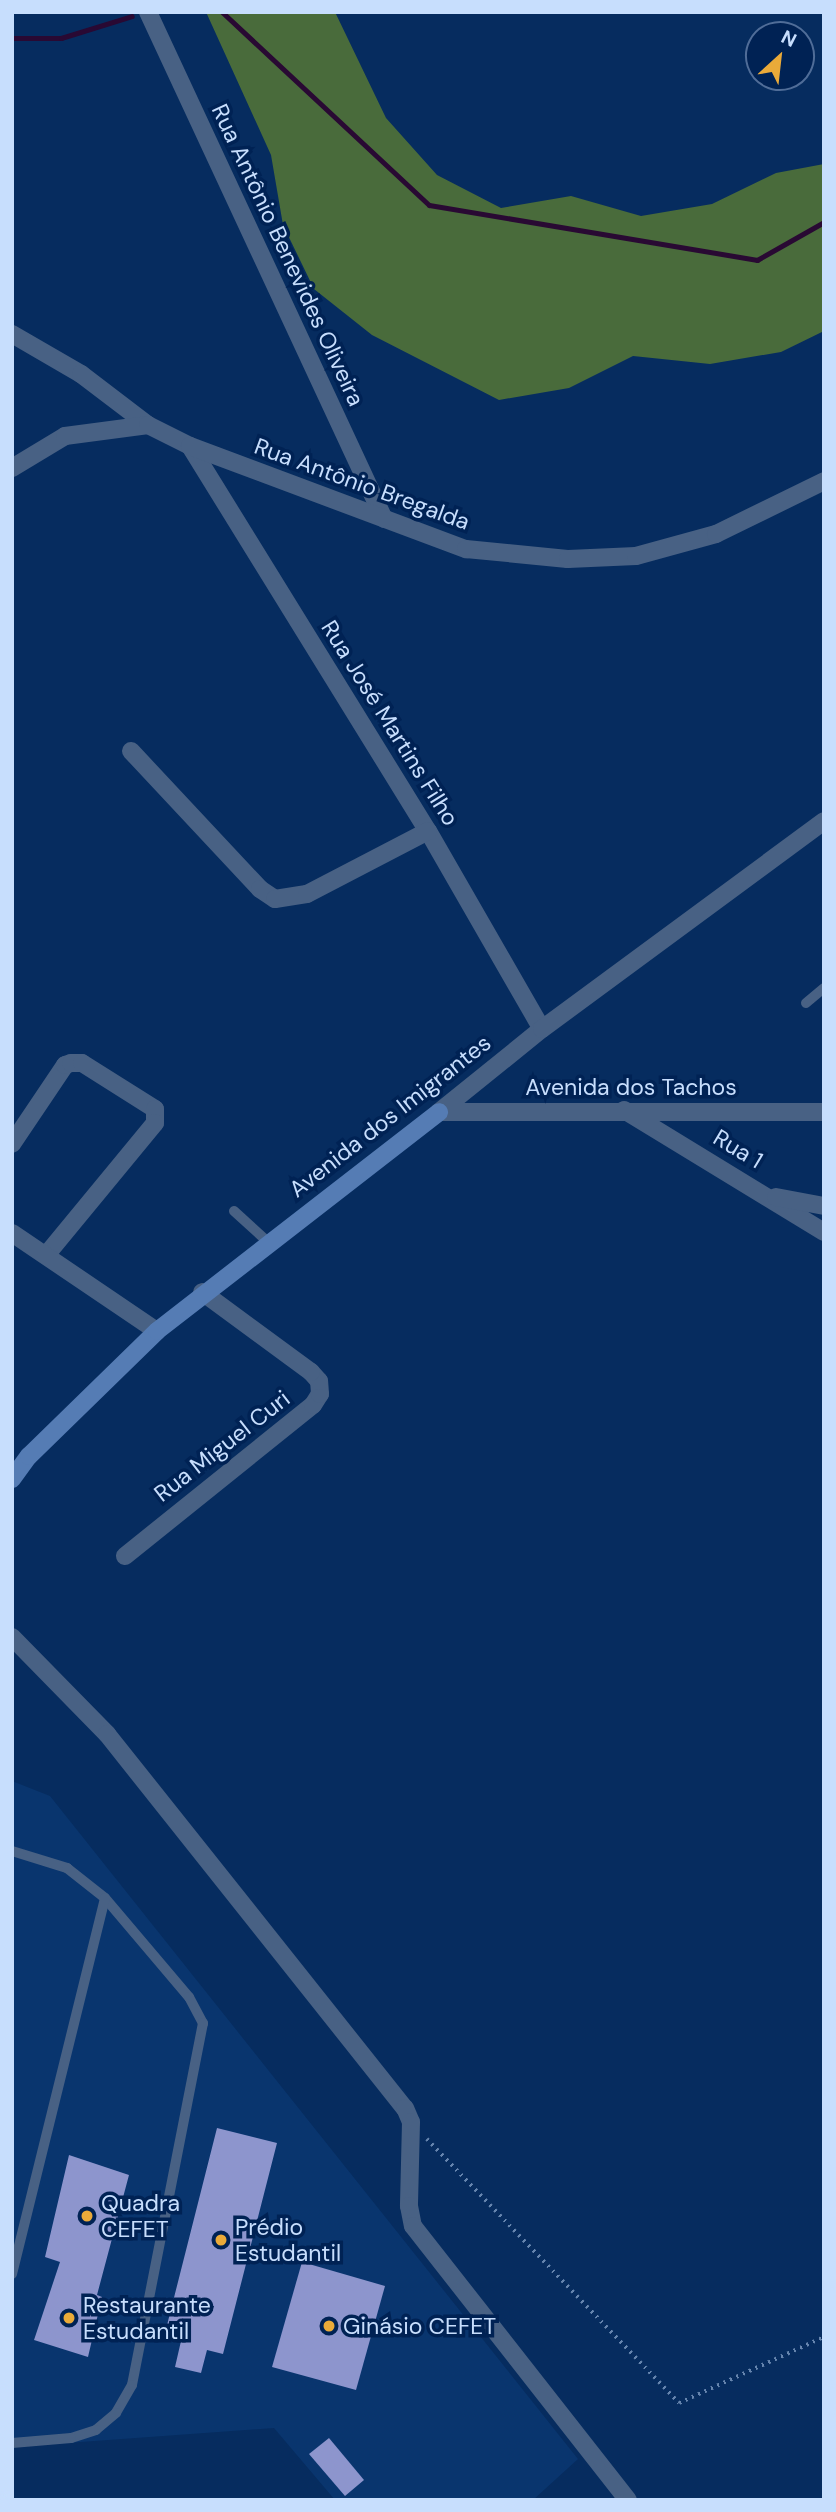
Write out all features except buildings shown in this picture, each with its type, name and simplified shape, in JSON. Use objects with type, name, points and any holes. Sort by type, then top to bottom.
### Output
[{"type":"main road","name":"Avenida dos Imigrantes","points":[[12,1479],[29,1456],[157,1331],[202,1293],[439,1112]]},
{"type":"street","name":"Rua Antônio Benevides Oliveira","points":[[148,12],[384,519]]},
{"type":"street","name":"Rua Antônio Bregalda","points":[[12,334],[81,374],[148,425],[190,446],[466,549],[568,559],[636,556],[716,534],[824,481]]},
{"type":"street","points":[[12,468],[65,436],[148,425]]},
{"type":"street","name":"Rua José Martins Filho","points":[[190,446],[428,831],[542,1029]]},
{"type":"street","points":[[131,751],[260,889],[275,899],[307,894],[428,831]]},
{"type":"street","name":"Avenida dos Imigrantes","points":[[439,1112],[542,1029],[824,821]]},
{"type":"street","points":[[12,1144],[65,1065],[71,1063],[82,1063],[155,1109],[155,1123],[46,1255]]},
{"type":"street","name":"Rua 1","points":[[624,1110],[824,1232]]},
{"type":"street","name":"Avenida dos Tachos","points":[[439,1112],[824,1112]]},
{"type":"street","points":[[769,1196],[824,1206]]},
{"type":"street","points":[[12,1233],[157,1331]]},
{"type":"street","name":"Rua Miguel Curi","points":[[125,1556],[313,1405],[320,1394],[319,1381],[311,1372],[202,1293]]},
{"type":"street","points":[[12,1637],[107,1734],[405,2108],[411,2122],[409,2206],[414,2226],[628,2500]]},
{"type":"lane","points":[[806,1003],[824,988]]},
{"type":"lane","points":[[234,1211],[268,1242]]},
{"type":"lane","points":[[12,1851],[38,1855],[67,1868],[105,1898],[199,2011],[202,2041],[132,2385],[116,2413],[96,2430],[71,2438],[12,2443]]},
{"type":"lane","points":[[12,2274],[105,1898]]},
{"type":"path","points":[[411,2122],[679,2403],[824,2337]]},
{"type":"shaded area","points":[[12,1781],[50,1796],[578,2459],[533,2500],[335,2500],[274,2428],[12,2447]]},
{"type":"green space","points":[[206,12],[335,12],[386,118],[437,175],[501,208],[571,196],[641,216],[712,204],[776,173],[824,164],[824,331],[781,352],[710,364],[633,356],[569,388],[499,400],[372,335],[314,289],[283,225],[271,155]]},
{"type":"waterway","points":[[222,12],[429,205],[757,260],[824,222]]},
{"type":"waterway","points":[[12,38],[61,38],[132,16]]},
{"type":"place","name":"Quadra CEFET","points":[[87,2216]]},
{"type":"place","name":"Prédio Estudantil","points":[[221,2240]]},
{"type":"place","name":"Restaurante Estudantil","points":[[69,2318]]},
{"type":"place","name":"Ginásio CEFET","points":[[329,2326]]}]
